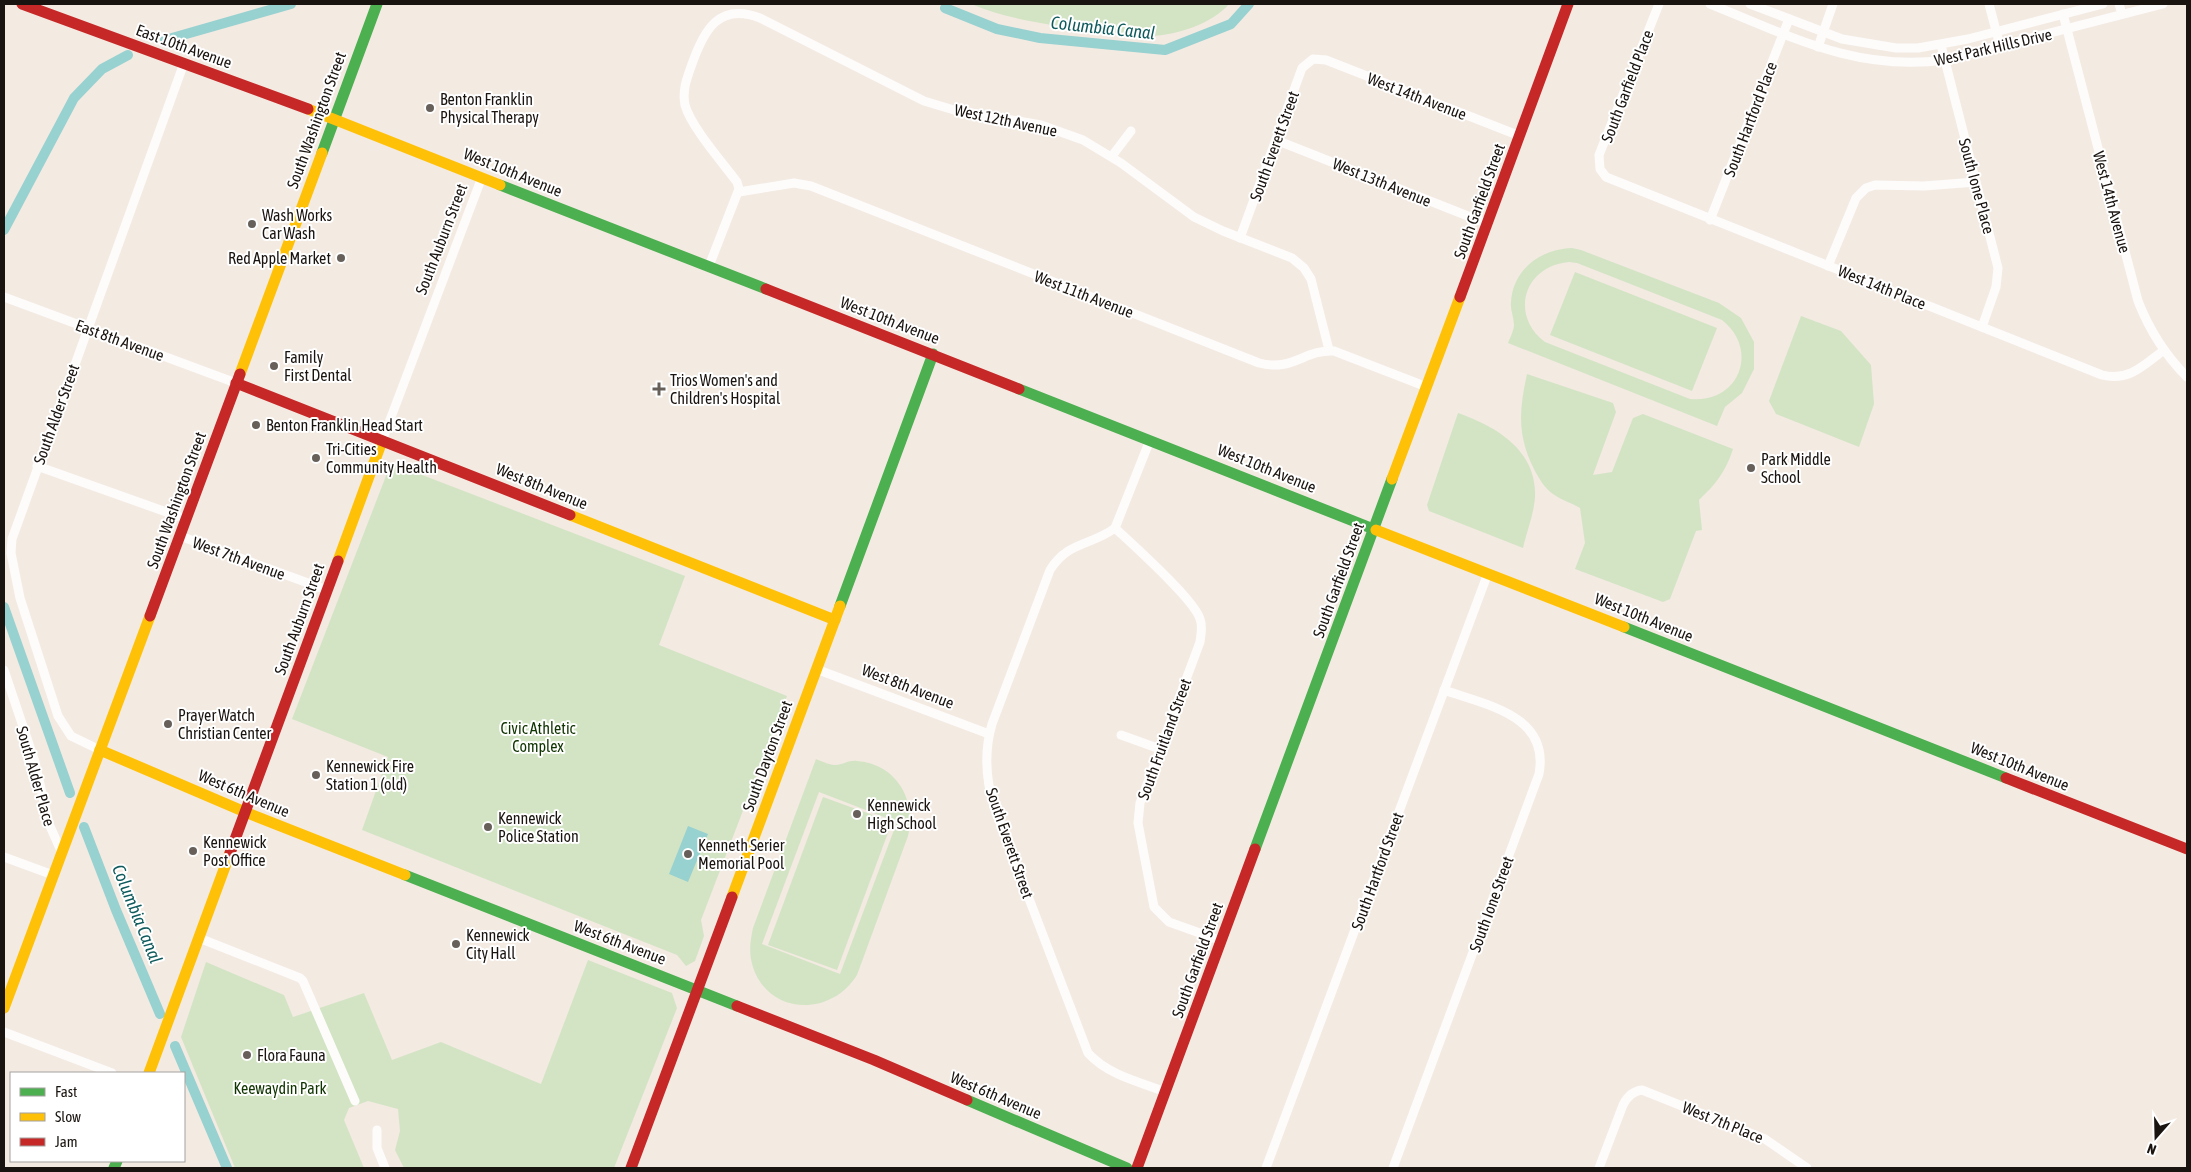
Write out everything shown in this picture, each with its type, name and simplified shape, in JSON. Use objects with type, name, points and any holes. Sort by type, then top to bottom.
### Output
[{"type":"street","name":"East 10th Avenue","points":[[22,4],[334,118]]},
{"type":"street","name":"South Washington Street","points":[[4,1008],[377,4]]},
{"type":"street","name":"South Garfield Street","points":[[1137,1168],[1568,4]]},
{"type":"street","name":"South Garfield Place","points":[[1600,169],[1599,155],[1659,4]]},
{"type":"street","name":"West Park Hills Drive","points":[[1710,4],[1834,53],[1874,61],[1908,63],[1945,60],[2163,4]]},
{"type":"street","name":"West Park Hills Drive","points":[[1750,4],[1842,39],[1879,46],[1918,48],[1996,32],[2103,4]]},
{"type":"street","points":[[1818,47],[1833,4]]},
{"type":"street","points":[[1989,4],[2000,46]]},
{"type":"street","points":[[2119,4],[2122,14]]},
{"type":"street","name":"West 12th Avenue","points":[[739,192],[737,182],[690,117],[684,97],[686,82],[700,41],[710,26],[726,16],[743,13],[760,18],[910,94],[939,106],[1055,129],[1092,144],[1112,156],[1194,217],[1240,238],[1292,258],[1308,273],[1314,285],[1329,350]]},
{"type":"street","name":"West 14th Avenue","points":[[2063,14],[2138,301],[2151,330],[2164,350],[2187,377]]},
{"type":"street","name":"South Hartford Place","points":[[1710,220],[1789,19]]},
{"type":"street","name":"South Ione Place","points":[[1941,44],[1998,268],[1996,287],[1982,327]]},
{"type":"street","name":"West 14th Avenue","points":[[1312,59],[1326,60],[1520,136]]},
{"type":"street","name":"South Everett Street","points":[[1240,238],[1302,68],[1312,59]]},
{"type":"street","name":"South Alder Street","points":[[100,750],[71,736],[62,724],[16,582],[11,553],[12,539],[184,63]]},
{"type":"street","name":"West 10th Avenue","points":[[334,118],[2187,849]]},
{"type":"street","points":[[1112,156],[1131,131]]},
{"type":"street","name":"West 13th Avenue","points":[[1276,140],[1488,224]]},
{"type":"street","name":"West 14th Place","points":[[1600,169],[1611,180],[2109,376],[2130,375],[2164,350]]},
{"type":"street","name":"South Auburn Street","points":[[149,1072],[382,441],[482,176]]},
{"type":"street","points":[[1828,266],[1856,198],[1866,188],[1875,185],[1924,186],[1976,182]]},
{"type":"street","name":"West 11th Avenue","points":[[739,192],[794,184],[811,186],[1266,365],[1280,366],[1329,350]]},
{"type":"street","points":[[710,266],[739,192]]},
{"type":"street","name":"East 8th Avenue","points":[[4,297],[236,383]]},
{"type":"street","points":[[1329,350],[1339,352],[1427,387]]},
{"type":"street","name":"South Dayton Street","points":[[631,1168],[933,354]]},
{"type":"street","name":"West 8th Avenue","points":[[236,383],[835,620]]},
{"type":"street","points":[[1115,528],[1150,440]]},
{"type":"street","points":[[37,466],[186,519]]},
{"type":"street","name":"South Everett Street","points":[[1115,528],[1103,536],[1061,555],[1050,570],[989,734],[987,767],[994,807],[1088,1053],[1104,1067],[1166,1092]]},
{"type":"street","name":"South Fruitland Street","points":[[1115,528],[1191,603],[1200,618],[1202,627],[1200,642],[1138,813],[1154,907],[1164,918],[1222,941]]},
{"type":"street","name":"West 7th Avenue","points":[[180,536],[327,590]]},
{"type":"street","name":"South Hartford Street","points":[[1266,1168],[1488,573]]},
{"type":"street","name":"West 8th Avenue","points":[[816,669],[989,734]]},
{"type":"street","name":"South Alder Place","points":[[4,670],[35,762],[49,824],[62,853]]},
{"type":"street","name":"South Ione Street","points":[[1393,1168],[1541,765],[1534,735],[1520,719],[1507,712],[1444,690]]},
{"type":"street","points":[[4,696],[14,699]]},
{"type":"street","points":[[1121,735],[1160,749]]},
{"type":"street","name":"West 6th Avenue","points":[[100,750],[245,812],[882,1063],[1127,1168]]},
{"type":"street","points":[[4,857],[53,875]]},
{"type":"street","points":[[199,938],[300,978],[305,984],[355,1101]]},
{"type":"street","points":[[4,1032],[109,1072]]},
{"type":"street","name":"West 7th Place","points":[[1599,1168],[1627,1096],[1637,1090],[1647,1091],[1756,1135],[1773,1143],[1807,1168]]},
{"type":"street","points":[[377,1130],[377,1148],[385,1168]]},
{"type":"green space","points":[[971,4],[1229,4],[1204,23],[1182,31],[1150,36],[1020,19]]},
{"type":"green space","points":[[1572,248],[1581,250],[1719,303],[1741,318],[1754,342],[1754,369],[1742,393],[1725,407],[1717,426],[1508,343],[1514,327],[1511,302],[1517,280],[1531,263],[1550,252]],"holes":[[[1569,262],[1577,263],[1722,320],[1734,332],[1740,346],[1739,373],[1732,384],[1721,393],[1707,398],[1690,399],[1545,342],[1534,331],[1527,319],[1525,306],[1527,293],[1532,282],[1541,272],[1554,265]]]},
{"type":"green space","points":[[1575,272],[1717,328],[1692,391],[1550,335]]},
{"type":"green space","points":[[1801,316],[1841,331],[1871,365],[1874,404],[1859,447],[1776,414],[1769,401]]},
{"type":"green space","points":[[1527,374],[1613,403],[1616,412],[1593,475],[1612,472],[1633,418],[1643,414],[1733,449],[1720,477],[1699,500],[1702,530],[1696,531],[1670,599],[1663,602],[1575,569],[1585,543],[1580,508],[1550,492],[1542,483],[1528,457],[1521,423],[1522,400]]},
{"type":"green space","points":[[1458,413],[1485,424],[1498,432],[1519,450],[1527,462],[1533,476],[1535,498],[1523,548],[1429,511],[1427,505]]},
{"type":"green space","name":"Civic Athletic Complex","points":[[391,463],[685,576],[659,645],[787,696],[701,920],[704,936],[695,961],[686,966],[677,955],[362,830],[388,757],[292,719]]},
{"type":"green space","points":[[816,759],[833,765],[854,761],[871,764],[883,769],[893,777],[901,786],[906,798],[910,823],[908,836],[857,975],[845,990],[830,999],[813,1004],[797,1004],[781,1000],[768,991],[757,977],[750,955],[753,928]],"holes":[[[819,792],[897,822],[840,974],[762,944]]]},
{"type":"green space","points":[[823,797],[892,822],[837,970],[768,945]]},
{"type":"green space","name":"Keewaydin Park","points":[[588,960],[672,993],[677,1008],[614,1168],[404,1168],[395,1150],[400,1131],[398,1109],[368,1101],[349,1108],[344,1120],[364,1168],[235,1168],[181,1037],[206,962],[284,995],[293,1017],[364,993],[392,1060],[441,1042],[541,1084]]},
{"type":"water","name":"Kenneth Serier Memorial Pool","points":[[688,826],[708,834],[688,882],[669,874]]},
{"type":"waterway","name":"Columbia Canal","points":[[165,40],[291,4]]},
{"type":"waterway","name":"Columbia Canal","points":[[945,8],[997,29],[1040,38],[1165,50],[1231,24],[1249,4]]},
{"type":"waterway","name":"Columbia Canal","points":[[4,230],[74,98],[102,69],[128,55]]},
{"type":"waterway","name":"Columbia Canal","points":[[4,607],[70,793]]},
{"type":"waterway","name":"Columbia Canal","points":[[84,827],[116,910],[160,1014]]},
{"type":"waterway","name":"Columbia Canal","points":[[175,1046],[227,1168]]},
{"type":"traffic: fast","points":[[322,153],[377,4]]},
{"type":"traffic: fast","points":[[500,185],[766,289]]},
{"type":"traffic: fast","points":[[840,606],[933,354]]},
{"type":"traffic: fast","points":[[1019,389],[1376,530]]},
{"type":"traffic: fast","points":[[1255,849],[1392,479]]},
{"type":"traffic: fast","points":[[1624,627],[2006,778]]},
{"type":"traffic: fast","points":[[405,875],[737,1006]]},
{"type":"traffic: fast","points":[[967,1100],[1127,1168]]},
{"type":"traffic: fast","points":[[114,1168],[117,1162]]},
{"type":"traffic: slow","points":[[308,109],[500,185]]},
{"type":"traffic: slow","points":[[240,374],[322,153]]},
{"type":"traffic: slow","points":[[1392,479],[1460,297]]},
{"type":"traffic: slow","points":[[338,561],[382,441]]},
{"type":"traffic: slow","points":[[570,515],[835,620]]},
{"type":"traffic: slow","points":[[1376,530],[1624,627]]},
{"type":"traffic: slow","points":[[732,897],[840,606]]},
{"type":"traffic: slow","points":[[4,1008],[150,616]]},
{"type":"traffic: slow","points":[[100,750],[245,812],[405,875]]},
{"type":"traffic: slow","points":[[149,1072],[230,853]]},
{"type":"traffic: jam","points":[[22,4],[308,109]]},
{"type":"traffic: jam","points":[[1460,297],[1568,4]]},
{"type":"traffic: jam","points":[[766,289],[1019,389]]},
{"type":"traffic: jam","points":[[150,616],[240,374]]},
{"type":"traffic: jam","points":[[236,383],[570,515]]},
{"type":"traffic: jam","points":[[230,853],[338,561]]},
{"type":"traffic: jam","points":[[2006,778],[2187,849]]},
{"type":"traffic: jam","points":[[1137,1168],[1255,849]]},
{"type":"traffic: jam","points":[[631,1168],[732,897]]},
{"type":"traffic: jam","points":[[737,1006],[874,1060],[967,1100]]},
{"type":"place","name":"Benton Franklin Physical Therapy","points":[[430,108]]},
{"type":"place","name":"Wash Works Car Wash","points":[[252,224]]},
{"type":"place","name":"Red Apple Market","points":[[341,258]]},
{"type":"place","name":"Family First Dental","points":[[274,366]]},
{"type":"place","name":"Trios Women's and Children's Hospital","points":[[659,389]]},
{"type":"place","name":"Benton Franklin Head Start","points":[[256,425]]},
{"type":"place","name":"Tri-Cities Community Health","points":[[316,458]]},
{"type":"place","name":"Park Middle School","points":[[1751,468]]},
{"type":"place","name":"Prayer Watch Christian Center","points":[[168,724]]},
{"type":"place","name":"Kennewick Fire Station 1 (old)","points":[[316,775]]},
{"type":"place","name":"Kennewick High School","points":[[857,814]]},
{"type":"place","name":"Kennewick Police Station","points":[[488,827]]},
{"type":"place","name":"Kennewick Post Office","points":[[193,851]]},
{"type":"place","name":"Kenneth Serier Memorial Pool","points":[[688,854]]},
{"type":"place","name":"Kennewick City Hall","points":[[456,944]]},
{"type":"place","name":"Flora Fauna","points":[[247,1055]]}]
